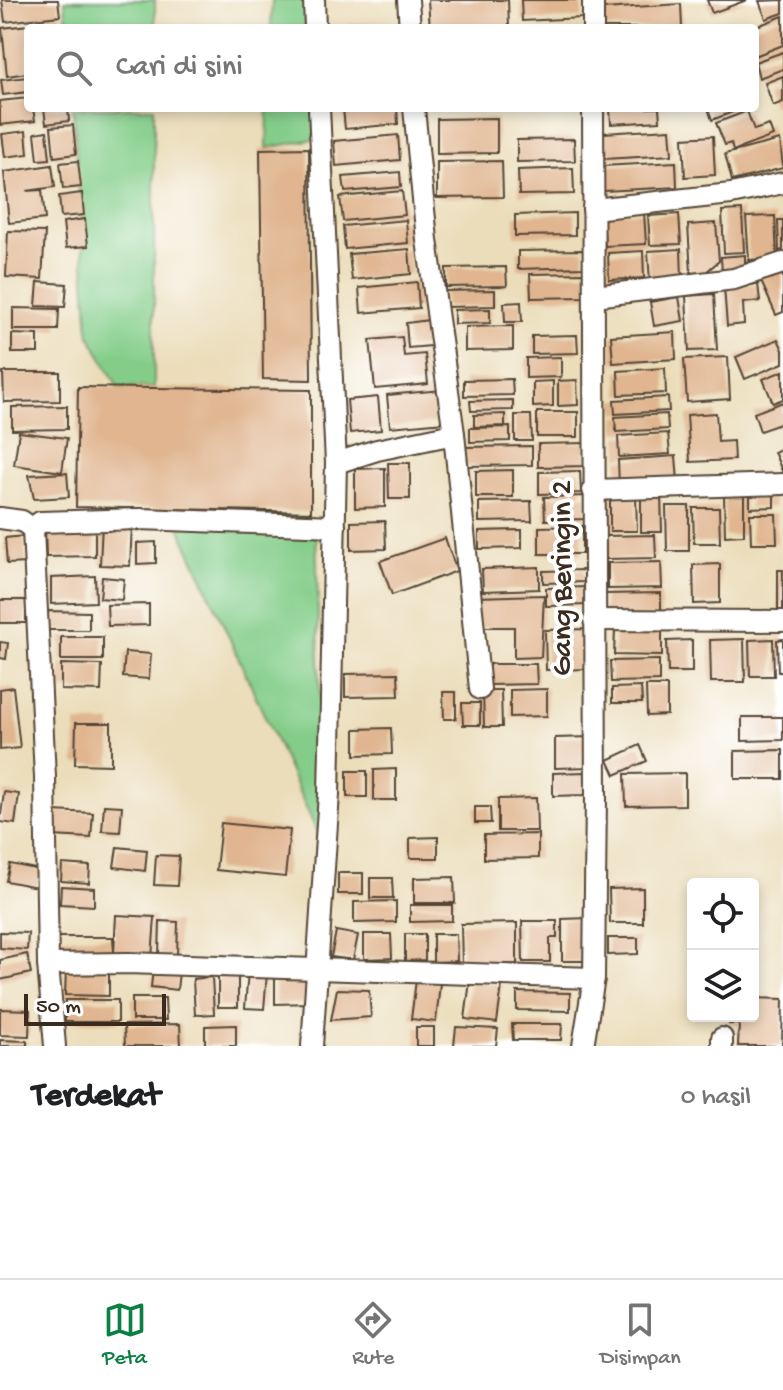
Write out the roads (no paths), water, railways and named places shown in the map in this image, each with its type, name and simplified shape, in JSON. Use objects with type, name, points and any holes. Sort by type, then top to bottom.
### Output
[{"type":"street","points":[[314,0],[315,24]]},
{"type":"street","points":[[408,0],[410,24]]},
{"type":"street","points":[[593,0],[593,24]]},
{"type":"street","points":[[312,1046],[329,794],[336,463],[319,112]]},
{"type":"street","points":[[414,112],[427,240],[454,434],[480,689]]},
{"type":"street","name":"Gang Beringin 2","points":[[583,1046],[594,978],[596,797],[593,112]]},
{"type":"street","points":[[593,209],[731,194],[783,183]]},
{"type":"street","points":[[595,296],[734,279],[783,263]]},
{"type":"street","points":[[336,463],[377,450],[454,434]]},
{"type":"street","points":[[593,490],[783,484]]},
{"type":"street","points":[[0,502],[0,518],[22,521],[33,529]]},
{"type":"street","points":[[55,1046],[48,964],[45,777],[33,529],[40,522],[140,519],[335,526]]},
{"type":"street","points":[[594,620],[783,621]]},
{"type":"street","points":[[48,964],[127,963],[594,978]]}]
